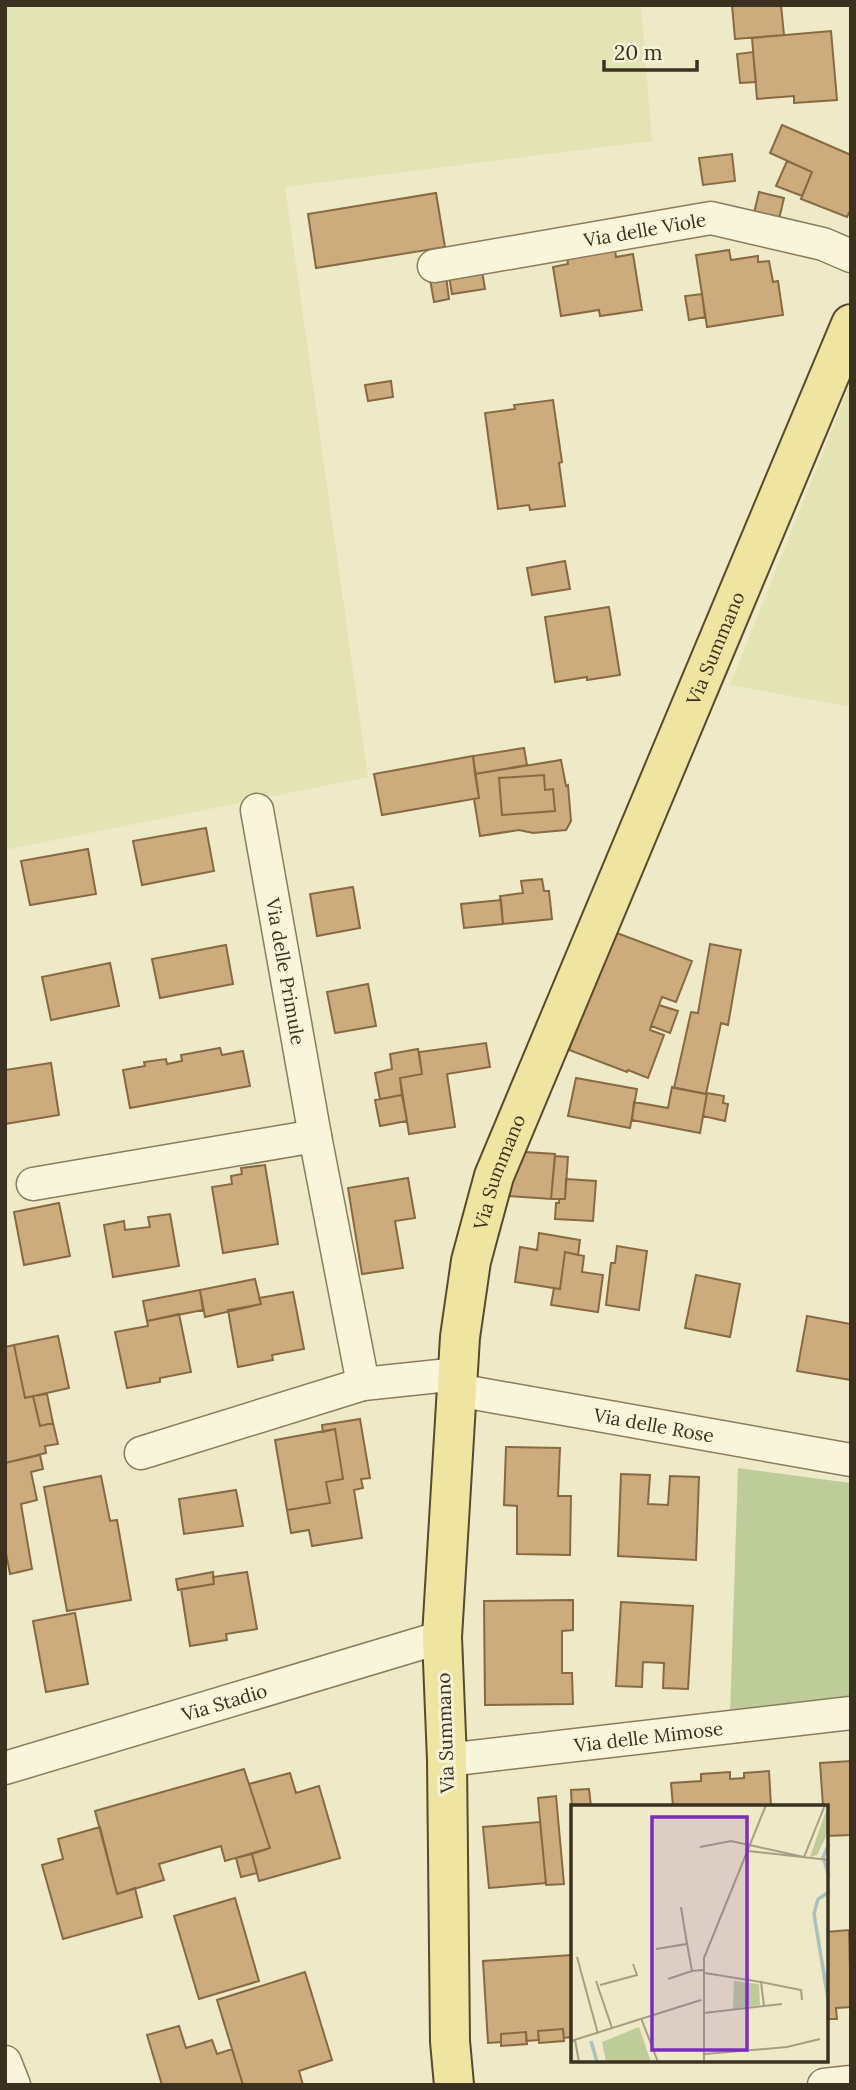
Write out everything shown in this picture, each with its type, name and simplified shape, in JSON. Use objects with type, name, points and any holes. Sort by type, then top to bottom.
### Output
[{"type":"main road","name":"Via Summano","points":[[454,2085],[450,2041],[447,1760],[442,1637],[460,1337],[471,1261],[494,1176],[851,324]]},
{"type":"street","name":"Via delle Viole","points":[[434,266],[711,218],[823,244],[851,256]]},
{"type":"street","name":"Via delle Primule","points":[[257,810],[315,1136],[363,1384]]},
{"type":"street","points":[[33,1184],[315,1136]]},
{"type":"street","points":[[141,1452],[363,1384],[458,1382]]},
{"type":"street","name":"Via delle Rose","points":[[458,1382],[851,1460]]},
{"type":"street","name":"Via Stadio","points":[[5,1768],[442,1637]]},
{"type":"street","name":"Via delle Mimose","points":[[447,1760],[851,1713]]},
{"type":"street","points":[[5,2062],[14,2085]]},
{"type":"street","points":[[824,2085],[851,2082]]},
{"type":"green space","points":[[5,5],[641,5],[652,141],[285,187],[368,777],[5,850]]},
{"type":"green space","points":[[851,382],[851,707],[730,685]]},
{"type":"green space","points":[[738,1468],[851,1483],[851,1701],[730,1716]]},
{"type":"building","points":[[732,5],[781,5],[784,35],[735,39]]},
{"type":"building","points":[[831,31],[837,100],[794,103],[794,96],[757,99],[752,38]]},
{"type":"building","points":[[753,52],[756,82],[740,83],[737,54]]},
{"type":"building","points":[[782,125],[851,155],[851,209],[847,217],[801,199],[812,172],[770,153]]},
{"type":"building","points":[[732,154],[735,181],[703,185],[699,158]]},
{"type":"building","points":[[787,161],[812,172],[802,196],[776,186]]},
{"type":"building","points":[[759,192],[784,198],[779,219],[754,213]]},
{"type":"building","points":[[436,193],[445,247],[316,268],[308,214]]},
{"type":"building","points":[[615,250],[616,257],[633,254],[642,310],[600,316],[599,310],[561,316],[553,267],[568,264],[567,257]]},
{"type":"building","points":[[729,250],[731,260],[758,256],[758,262],[769,261],[773,282],[778,281],[783,315],[707,327],[696,255]]},
{"type":"building","points":[[481,265],[485,289],[452,294],[448,270]]},
{"type":"building","points":[[446,276],[449,299],[434,302],[430,279]]},
{"type":"building","points":[[702,294],[705,317],[689,320],[685,296]]},
{"type":"building","points":[[391,381],[393,397],[368,401],[365,385]]},
{"type":"building","points":[[553,400],[565,506],[530,510],[529,505],[498,509],[485,413],[515,409],[514,405]]},
{"type":"building","points":[[565,561],[570,589],[532,595],[527,568]]},
{"type":"building","points":[[609,607],[620,675],[555,682],[545,617]]},
{"type":"building","points":[[524,748],[527,765],[475,774],[473,756]]},
{"type":"building","points":[[473,756],[479,798],[382,815],[374,774]]},
{"type":"building","points":[[561,760],[566,786],[568,785],[571,821],[566,830],[533,833],[519,830],[480,836],[474,799],[479,798],[475,774]]},
{"type":"building","points":[[544,775],[545,790],[553,789],[555,811],[502,815],[499,778]]},
{"type":"building","points":[[206,828],[214,871],[142,885],[133,841]]},
{"type":"building","points":[[88,849],[96,894],[30,905],[21,861]]},
{"type":"building","points":[[542,879],[544,891],[549,891],[552,919],[503,924],[500,896],[523,893],[521,881]]},
{"type":"building","points":[[353,887],[360,928],[317,936],[310,894]]},
{"type":"building","points":[[501,900],[503,924],[464,928],[461,904]]},
{"type":"building","points":[[614,932],[692,961],[676,1002],[662,997],[651,1026],[650,1030],[664,1035],[648,1078],[569,1050]]},
{"type":"building","points":[[710,944],[741,950],[728,1025],[721,1023],[706,1094],[674,1088],[691,1012],[698,1013]]},
{"type":"building","points":[[226,945],[233,984],[160,998],[152,959]]},
{"type":"building","points":[[110,963],[119,1006],[51,1020],[42,977]]},
{"type":"building","points":[[368,984],[376,1026],[335,1033],[327,992]]},
{"type":"building","points":[[659,1005],[678,1011],[670,1033],[651,1026]]},
{"type":"building","points":[[486,1043],[490,1067],[447,1074],[455,1127],[409,1134],[400,1078],[422,1074],[419,1052]]},
{"type":"building","points":[[220,1048],[222,1055],[243,1051],[250,1086],[130,1108],[123,1070],[145,1066],[144,1062],[166,1059],[167,1064],[182,1061],[181,1055]]},
{"type":"building","points":[[418,1049],[422,1074],[400,1078],[402,1095],[380,1099],[375,1073],[392,1069],[390,1054]]},
{"type":"building","points":[[51,1063],[59,1115],[5,1124],[5,1070]]},
{"type":"building","points":[[576,1078],[637,1089],[630,1128],[568,1116]]},
{"type":"building","points":[[672,1087],[707,1094],[700,1133],[632,1120],[634,1102],[668,1108]]},
{"type":"building","points":[[707,1093],[724,1096],[723,1103],[728,1104],[725,1121],[703,1116]]},
{"type":"building","points":[[402,1095],[407,1121],[380,1126],[375,1100]]},
{"type":"building","points":[[510,1151],[555,1154],[551,1199],[507,1196]]},
{"type":"building","points":[[555,1156],[568,1157],[565,1199],[551,1199]]},
{"type":"building","points":[[265,1165],[278,1244],[223,1253],[212,1187],[232,1184],[231,1176],[242,1174],[241,1168]]},
{"type":"building","points":[[408,1178],[415,1218],[395,1221],[403,1268],[362,1274],[348,1188]]},
{"type":"building","points":[[566,1179],[596,1181],[593,1221],[555,1219],[556,1203],[559,1203],[559,1199],[565,1199]]},
{"type":"building","points":[[59,1203],[70,1256],[24,1265],[14,1212]]},
{"type":"building","points":[[170,1214],[179,1266],[113,1277],[104,1225],[124,1221],[125,1230],[150,1227],[148,1217]]},
{"type":"building","points":[[539,1233],[580,1240],[578,1255],[565,1252],[560,1289],[515,1282],[520,1247],[537,1250]]},
{"type":"building","points":[[617,1246],[647,1251],[639,1310],[606,1305],[611,1263],[615,1263]]},
{"type":"building","points":[[565,1252],[584,1256],[582,1272],[603,1275],[598,1312],[551,1305],[554,1288],[560,1289]]},
{"type":"building","points":[[696,1275],[740,1284],[730,1337],[685,1328]]},
{"type":"building","points":[[255,1279],[261,1304],[205,1317],[200,1290]]},
{"type":"building","points":[[200,1290],[203,1310],[147,1321],[143,1301]]},
{"type":"building","points":[[293,1292],[304,1349],[272,1355],[273,1360],[238,1367],[228,1310],[261,1304],[259,1298]]},
{"type":"building","points":[[179,1314],[191,1372],[160,1378],[160,1382],[127,1388],[115,1332],[148,1326],[147,1321]]},
{"type":"building","points":[[807,1316],[851,1324],[851,1380],[797,1371]]},
{"type":"building","points":[[58,1336],[69,1388],[25,1398],[14,1345]]},
{"type":"building","points":[[14,1345],[25,1398],[33,1396],[40,1426],[53,1423],[58,1444],[45,1446],[46,1453],[5,1463],[5,1347]]},
{"type":"building","points":[[47,1394],[53,1423],[40,1426],[33,1396]]},
{"type":"building","points":[[360,1419],[370,1478],[361,1479],[363,1488],[354,1490],[362,1538],[312,1546],[309,1530],[291,1533],[287,1510],[330,1503],[326,1482],[343,1479],[335,1429],[323,1432],[322,1425]]},
{"type":"building","points":[[335,1429],[343,1479],[326,1482],[330,1503],[287,1510],[275,1440]]},
{"type":"building","points":[[506,1447],[560,1448],[558,1496],[571,1496],[570,1555],[517,1554],[517,1506],[504,1505]]},
{"type":"building","points":[[40,1455],[43,1469],[31,1472],[37,1500],[21,1504],[32,1569],[10,1574],[5,1548],[5,1463]]},
{"type":"building","points":[[621,1474],[650,1475],[648,1504],[668,1505],[670,1476],[699,1477],[696,1560],[618,1556]]},
{"type":"building","points":[[101,1476],[110,1521],[117,1520],[131,1600],[67,1611],[44,1487]]},
{"type":"building","points":[[236,1490],[243,1526],[184,1534],[179,1499]]},
{"type":"building","points":[[213,1572],[214,1584],[178,1590],[176,1579]]},
{"type":"building","points":[[247,1572],[257,1629],[226,1634],[227,1640],[190,1646],[181,1589],[214,1584],[213,1577]]},
{"type":"building","points":[[573,1600],[573,1630],[562,1631],[562,1673],[572,1673],[573,1704],[485,1705],[484,1601]]},
{"type":"building","points":[[621,1602],[693,1606],[688,1689],[663,1688],[664,1663],[643,1662],[642,1687],[616,1686]]},
{"type":"building","points":[[75,1613],[88,1684],[46,1692],[33,1621]]},
{"type":"building","points":[[851,1761],[851,1835],[828,1836],[828,1805],[823,1805],[820,1763]]},
{"type":"building","points":[[244,1769],[270,1848],[225,1861],[221,1846],[159,1864],[164,1880],[117,1894],[95,1811]]},
{"type":"building","points":[[769,1771],[771,1805],[673,1805],[671,1783],[701,1781],[701,1774],[730,1772],[730,1779],[744,1778],[744,1773]]},
{"type":"building","points":[[290,1773],[296,1793],[319,1786],[340,1858],[259,1881],[252,1854],[270,1848],[249,1784]]},
{"type":"building","points":[[589,1789],[591,1805],[572,1805],[571,1790]]},
{"type":"building","points":[[556,1796],[564,1884],[546,1885],[538,1798]]},
{"type":"building","points":[[540,1822],[546,1883],[489,1888],[483,1827]]},
{"type":"building","points":[[100,1827],[117,1894],[135,1888],[142,1917],[63,1939],[42,1865],[63,1859],[58,1839]]},
{"type":"building","points":[[252,1854],[257,1873],[241,1877],[236,1858]]},
{"type":"building","points":[[235,1898],[259,1981],[199,1999],[174,1916]]},
{"type":"building","points":[[849,1930],[851,2007],[836,2008],[837,2019],[828,2019],[828,1932]]},
{"type":"building","points":[[571,1955],[571,2037],[564,2038],[563,2029],[538,2031],[539,2040],[526,2041],[526,2032],[501,2034],[501,2042],[488,2043],[483,1961]]},
{"type":"building","points":[[305,1972],[332,2060],[299,2071],[303,2085],[243,2085],[217,2000]]},
{"type":"building","points":[[179,2026],[186,2048],[212,2040],[217,2054],[232,2049],[243,2085],[162,2085],[147,2035]]},
{"type":"building","points":[[563,2029],[564,2041],[539,2043],[538,2031]]},
{"type":"building","points":[[526,2032],[527,2044],[501,2046],[501,2034]]}]
